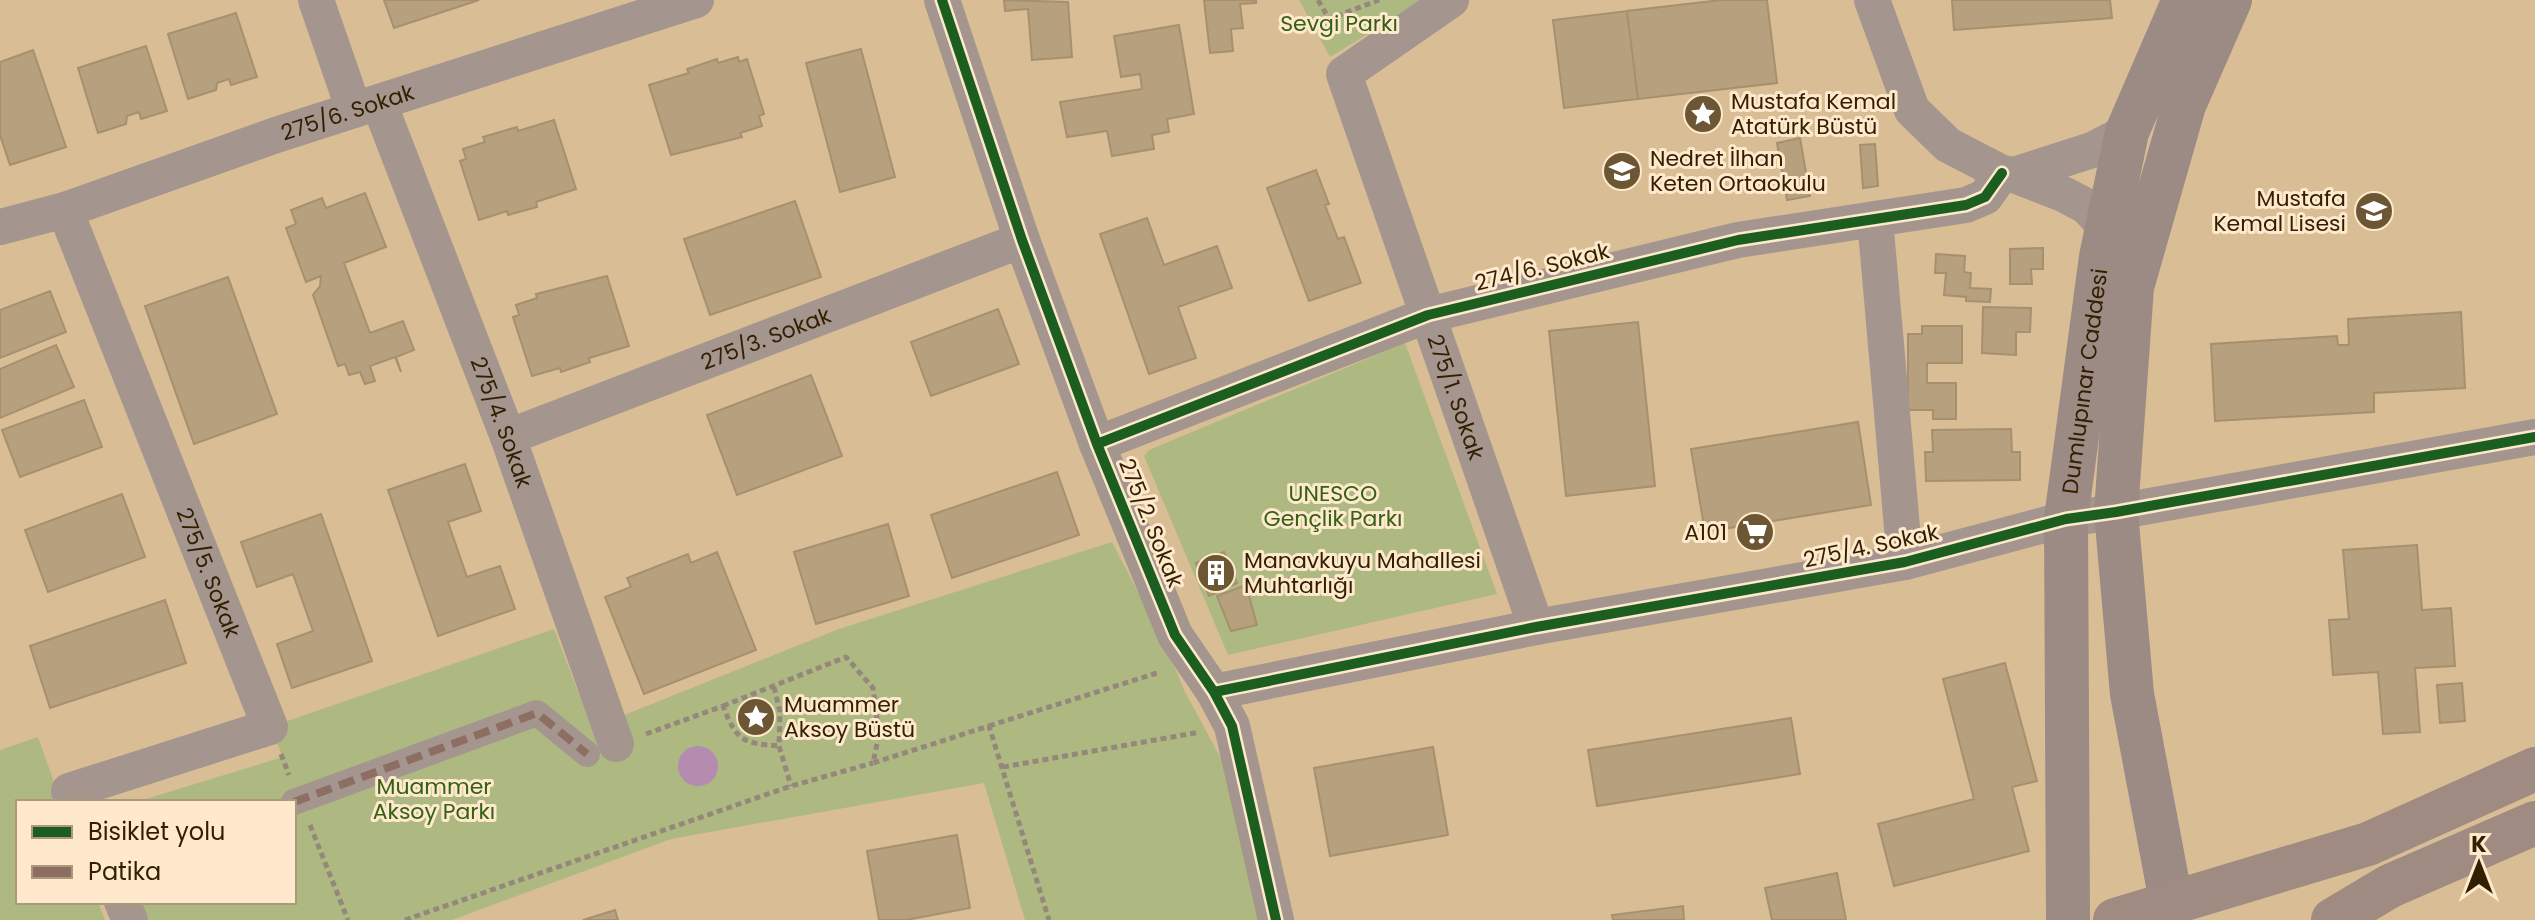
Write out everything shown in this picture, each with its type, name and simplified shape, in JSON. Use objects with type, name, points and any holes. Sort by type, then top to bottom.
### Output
[{"type":"main road","name":"Dumlupınar Caddesi","points":[[2068,920],[2066,519],[2101,257],[2127,132],[2184,0]]},
{"type":"main road","name":"Dumlupınar Caddesi","points":[[2179,911],[2132,694],[2116,512],[2132,287],[2184,105],[2230,0]]},
{"type":"main road","points":[[2115,920],[2179,911],[2368,844],[2535,769]]},
{"type":"main road","points":[[2333,920],[2390,886],[2535,823]]},
{"type":"street","name":"275/4. Sokak","points":[[316,0],[366,107],[508,437],[601,749]]},
{"type":"street","name":"275/6. Sokak","points":[[0,227],[65,210],[276,135],[696,0]]},
{"type":"street","name":"275/2. Sokak","points":[[942,0],[1022,240],[1097,444],[1175,635],[1214,692],[1232,726],[1276,920]]},
{"type":"street","name":"275/1. Sokak","points":[[1451,0],[1344,74],[1536,627]]},
{"type":"street","points":[[1872,0],[1912,110],[1948,145],[2086,206],[2107,228]]},
{"type":"street","points":[[2008,174],[2092,150],[2127,132]]},
{"type":"street","name":"274/6. Sokak","points":[[1097,444],[1428,315],[1738,240],[1966,205],[1985,197],[2008,174]]},
{"type":"street","name":"275/5. Sokak","points":[[65,210],[270,727],[69,791],[73,800]]},
{"type":"street","points":[[1875,219],[1905,562]]},
{"type":"street","name":"275/3. Sokak","points":[[508,437],[1022,240]]},
{"type":"street","name":"275/4. Sokak","points":[[1214,692],[1536,627],[1905,562],[2066,519],[2535,437]]},
{"type":"street","points":[[296,801],[537,713],[601,749]]},
{"type":"path","points":[[1318,0],[1329,19],[1378,0]]},
{"type":"path","points":[[601,749],[774,687],[846,657],[873,688],[879,734],[873,763]]},
{"type":"path","points":[[405,920],[791,786],[1192,662]]},
{"type":"path","points":[[774,687],[780,712],[779,746],[791,786]]},
{"type":"path","points":[[723,706],[732,728],[748,744],[779,746]]},
{"type":"path","points":[[989,726],[1049,920]]},
{"type":"path","points":[[1003,767],[1232,726]]},
{"type":"green space","name":"Sevgi Parkı","points":[[1299,0],[1424,0],[1330,57]]},
{"type":"green space","name":"UNESCO Gençlik Parkı","points":[[1405,343],[1497,594],[1228,655],[1144,456],[1149,450]]},
{"type":"green space","name":"Muammer Aksoy Parkı","points":[[1112,542],[1224,764],[1262,920],[1025,920],[984,783],[671,839],[452,920],[139,920],[131,904],[296,904],[296,800],[143,800],[283,757],[270,727],[554,629],[592,728],[839,629]]},
{"type":"green space","points":[[38,737],[60,800],[16,800],[16,904],[99,904],[105,920],[0,920],[0,750]]},
{"type":"shaded area","points":[[698,746],[712,752],[718,766],[712,780],[698,786],[684,780],[678,766],[684,752]]},
{"type":"building","points":[[384,0],[479,0],[394,28]]},
{"type":"building","points":[[1004,0],[1068,2],[1072,57],[1032,60],[1028,9],[1005,11]]},
{"type":"building","points":[[1204,0],[1256,0],[1256,3],[1240,4],[1243,28],[1231,29],[1233,51],[1210,53]]},
{"type":"building","name":"Nedret İlhan Keten Ortaokulu","points":[[1721,0],[1767,0],[1777,83],[1638,99],[1627,11]]},
{"type":"building","points":[[1952,0],[2110,0],[2112,18],[1954,30]]},
{"type":"building","points":[[1627,11],[1638,99],[1564,108],[1553,20]]},
{"type":"building","points":[[236,13],[257,77],[231,85],[229,79],[217,83],[216,90],[188,99],[168,34]]},
{"type":"building","points":[[1179,25],[1194,114],[1167,119],[1169,132],[1152,135],[1154,149],[1112,156],[1107,131],[1067,137],[1060,102],[1142,89],[1140,74],[1121,77],[1114,36]]},
{"type":"building","points":[[146,46],[167,111],[141,119],[139,112],[127,116],[126,124],[98,133],[78,68]]},
{"type":"building","points":[[861,49],[895,177],[840,192],[806,63]]},
{"type":"building","points":[[33,50],[66,147],[10,165],[0,135],[0,62]]},
{"type":"building","points":[[738,57],[739,62],[747,59],[764,114],[759,116],[762,126],[740,133],[742,137],[671,155],[649,85],[689,73],[687,69],[717,59],[718,63]]},
{"type":"building","points":[[554,120],[576,189],[536,202],[537,207],[508,215],[507,211],[479,220],[460,161],[466,159],[463,149],[485,142],[483,137]]},
{"type":"building","points":[[1800,138],[1810,196],[1787,200],[1777,143]]},
{"type":"building","points":[[1875,144],[1878,186],[1863,188],[1860,145]]},
{"type":"building","points":[[1316,170],[1338,239],[1344,237],[1361,283],[1309,301],[1267,188]]},
{"type":"building","points":[[365,193],[386,247],[344,263],[370,333],[403,321],[414,350],[396,357],[401,372],[395,357],[370,366],[375,381],[365,384],[360,372],[349,375],[345,364],[338,366],[313,295],[320,286],[321,276],[306,282],[286,228],[296,224],[291,210],[322,198],[326,208]]},
{"type":"building","points":[[795,201],[821,277],[710,315],[684,239]]},
{"type":"building","points":[[1147,218],[1164,265],[1217,246],[1232,288],[1178,307],[1196,358],[1149,374],[1100,234]]},
{"type":"building","points":[[2043,248],[2043,269],[2031,269],[2032,284],[2010,284],[2010,249]]},
{"type":"building","points":[[1936,254],[1965,256],[1964,272],[1971,273],[1970,288],[1991,289],[1990,302],[1966,301],[1966,297],[1944,295],[1946,273],[1935,273]]},
{"type":"building","points":[[607,276],[629,346],[589,358],[590,362],[561,372],[560,368],[532,376],[513,317],[519,315],[516,305],[537,298],[536,294]]},
{"type":"building","points":[[228,277],[277,414],[194,444],[145,306]]},
{"type":"building","points":[[50,291],[66,332],[0,358],[0,310]]},
{"type":"building","points":[[1983,307],[2031,308],[2030,332],[2016,332],[2016,355],[1982,353]]},
{"type":"building","points":[[998,309],[1019,364],[931,396],[911,342]]},
{"type":"building","points":[[2461,312],[2465,388],[2374,393],[2374,412],[2215,421],[2211,344],[2337,336],[2338,345],[2349,345],[2348,319]]},
{"type":"building","points":[[1638,322],[1655,486],[1566,496],[1549,331]]},
{"type":"building","points":[[1922,326],[1962,326],[1962,363],[1927,363],[1927,383],[1956,383],[1956,419],[1933,419],[1933,410],[1908,410],[1908,334],[1922,334]]},
{"type":"building","points":[[56,345],[74,387],[0,418],[0,369]]},
{"type":"building","points":[[811,375],[842,456],[737,495],[707,415]]},
{"type":"building","points":[[84,400],[102,447],[20,477],[2,430]]},
{"type":"building","points":[[1858,422],[1871,505],[1705,532],[1691,449]]},
{"type":"building","points":[[2011,429],[2012,452],[2020,452],[2020,480],[1926,481],[1925,452],[1933,452],[1932,430]]},
{"type":"building","points":[[465,464],[481,511],[448,522],[467,577],[500,566],[515,609],[438,636],[388,490]]},
{"type":"building","points":[[1057,472],[1079,535],[952,578],[931,515]]},
{"type":"building","points":[[122,494],[145,557],[48,592],[25,530]]},
{"type":"building","points":[[321,514],[372,661],[292,688],[277,644],[313,631],[293,574],[257,587],[241,542]]},
{"type":"building","points":[[888,524],[909,596],[816,624],[794,552]]},
{"type":"building","points":[[2417,545],[2422,610],[2451,608],[2455,666],[2415,668],[2420,732],[2383,734],[2378,672],[2333,675],[2329,620],[2349,619],[2343,550]]},
{"type":"building","points":[[717,552],[756,650],[644,694],[605,597],[631,587],[627,578],[688,554],[691,563]]},
{"type":"building","name":"Manavkuyu Mahallesi Muhtarlığı","points":[[1224,552],[1237,583],[1209,596],[1196,563]]},
{"type":"building","points":[[1246,585],[1257,625],[1231,631],[1217,596]]},
{"type":"building","points":[[165,600],[186,663],[50,708],[30,646]]},
{"type":"building","points":[[2005,663],[2037,781],[2012,787],[2029,851],[1894,886],[1878,824],[1974,799],[1943,679]]},
{"type":"building","points":[[2462,683],[2465,721],[2440,723],[2437,685]]},
{"type":"building","points":[[1791,718],[1800,774],[1597,806],[1588,750]]},
{"type":"building","points":[[1433,747],[1448,835],[1330,856],[1314,768]]},
{"type":"building","points":[[957,835],[970,908],[906,920],[879,920],[867,851]]},
{"type":"building","points":[[1837,873],[1846,920],[1772,920],[1765,888]]},
{"type":"building","points":[[1683,906],[1684,920],[1613,920],[1612,915]]},
{"type":"building","points":[[615,910],[618,920],[583,920]]},
{"type":"marked path","points":[[296,801],[537,713],[587,754]]},
{"type":"cycle path","points":[[942,0],[1022,240],[1097,444],[1175,635],[1214,692],[1232,726],[1276,920]]},
{"type":"cycle path","points":[[1097,444],[1428,315],[1738,240],[1966,205],[1985,197],[2002,173]]},
{"type":"cycle path","points":[[1214,692],[1536,627],[1905,562],[2066,519],[2535,437]]},
{"type":"place","name":"Mustafa Kemal Atatürk Büstü","points":[[1703,114]]},
{"type":"place","name":"Nedret İlhan Keten Ortaokulu","points":[[1622,171]]},
{"type":"place","name":"Mustafa Kemal Lisesi","points":[[2374,211]]},
{"type":"place","name":"A101","points":[[1755,532]]},
{"type":"place","name":"Manavkuyu Mahallesi Muhtarlığı","points":[[1216,573]]},
{"type":"place","name":"Muammer Aksoy Büstü","points":[[756,717]]}]
